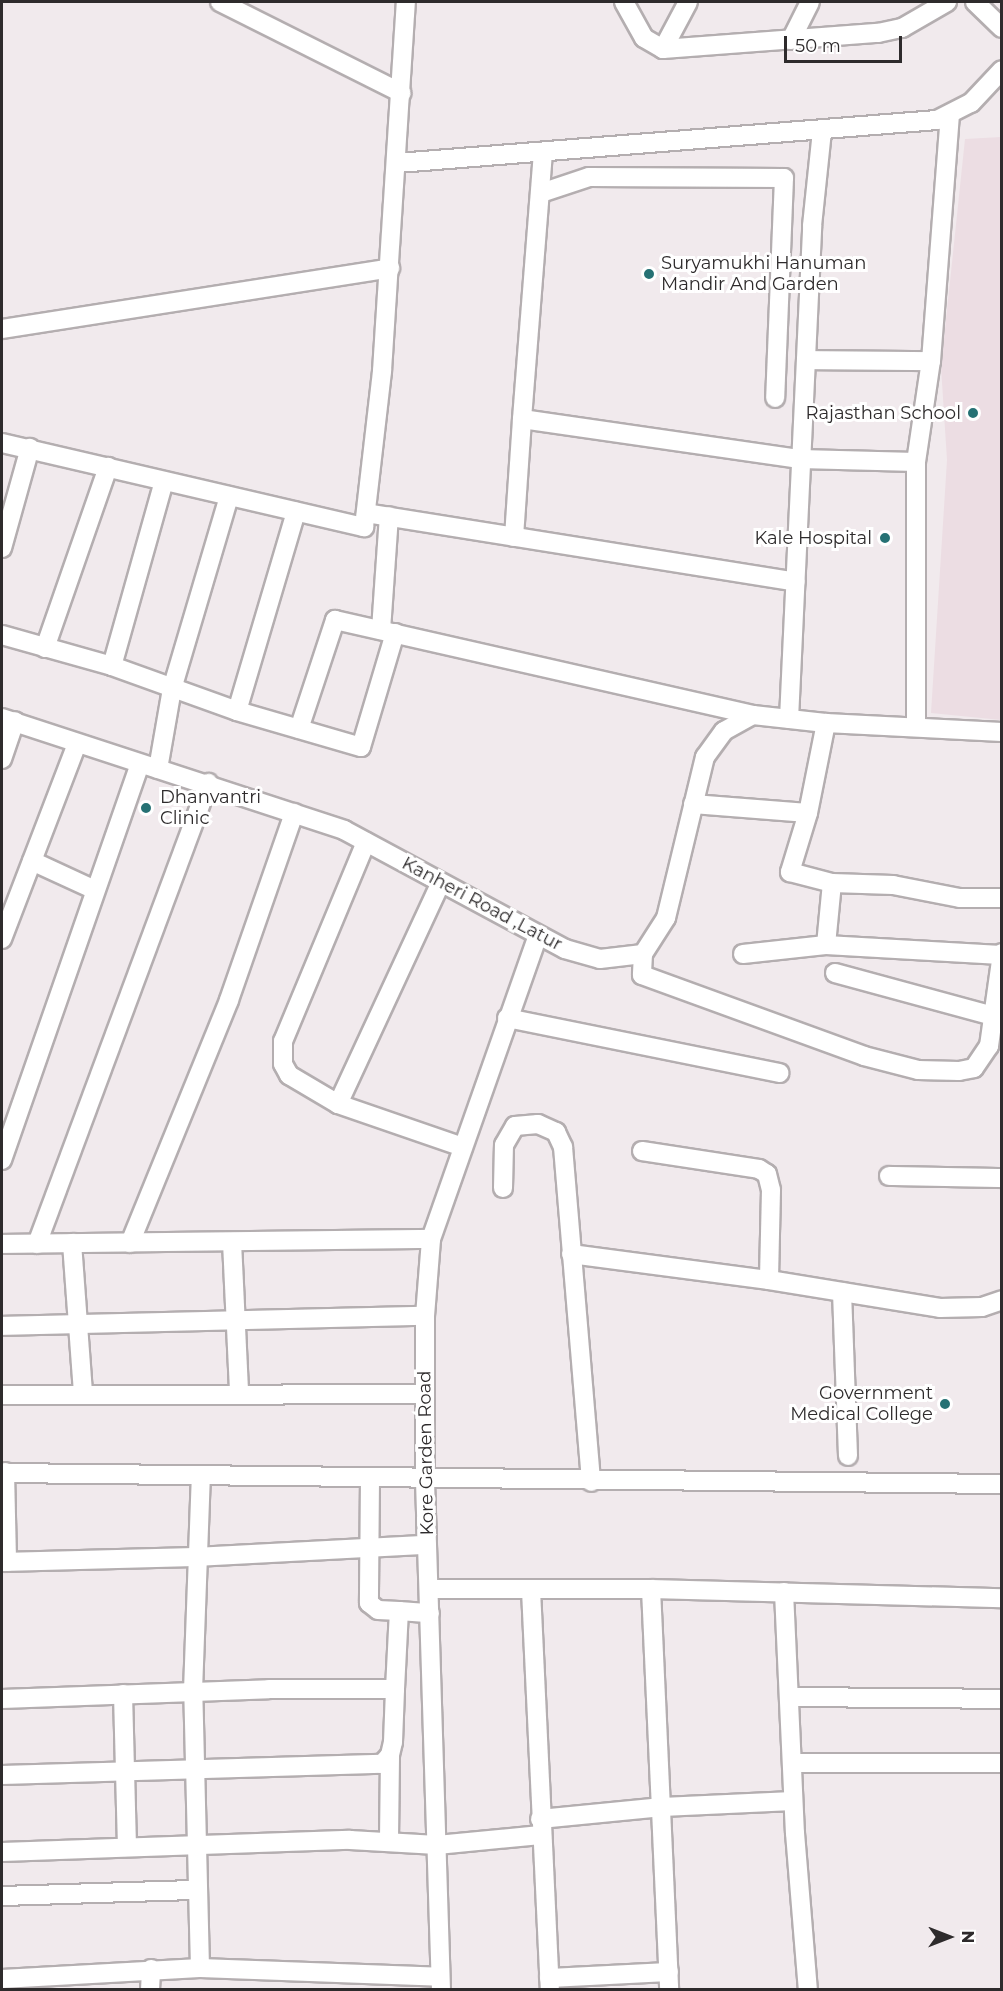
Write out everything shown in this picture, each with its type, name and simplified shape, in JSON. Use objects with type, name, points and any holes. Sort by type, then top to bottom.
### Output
[{"type":"street","points":[[220,2],[402,93]]},
{"type":"street","points":[[2,443],[364,527],[390,268],[406,2]]},
{"type":"street","points":[[624,2],[644,38],[663,49],[790,40],[902,28],[947,2]]},
{"type":"street","points":[[663,49],[688,2]]},
{"type":"street","points":[[790,40],[810,2]]},
{"type":"street","points":[[975,2],[1002,28]]},
{"type":"street","points":[[398,163],[822,131],[950,116],[971,103],[1002,70]]},
{"type":"street","points":[[915,727],[916,462],[931,361],[950,116]]},
{"type":"street","points":[[789,719],[800,459],[822,131]]},
{"type":"street","points":[[514,537],[543,152]]},
{"type":"street","points":[[541,193],[589,177],[784,178],[775,398]]},
{"type":"street","points":[[2,329],[390,268]]},
{"type":"street","points":[[806,360],[931,361]]},
{"type":"street","points":[[522,419],[800,459],[916,462]]},
{"type":"street","points":[[2,548],[30,448]]},
{"type":"street","points":[[45,648],[108,467]]},
{"type":"street","points":[[112,666],[164,481]]},
{"type":"street","points":[[158,769],[172,689],[229,496]]},
{"type":"street","points":[[237,711],[296,512]]},
{"type":"street","points":[[366,513],[795,582]]},
{"type":"street","points":[[2,635],[112,666],[237,711],[361,747],[388,632],[389,516]]},
{"type":"street","points":[[298,729],[335,620],[753,715],[826,723],[1002,732]]},
{"type":"street","points":[[743,954],[826,945],[1001,954],[989,1046],[974,1068],[918,1070],[864,1056],[642,975],[643,954],[666,918],[705,757],[724,731],[753,715]]},
{"type":"street","points":[[2,759],[8,720]]},
{"type":"street","name":"Kanheri Road ,Latur","points":[[8,720],[76,744],[208,783],[344,830],[440,884],[565,949],[600,959],[643,954]]},
{"type":"street","points":[[826,723],[808,813],[790,872],[832,883],[893,885],[960,898],[1002,898]]},
{"type":"street","points":[[2,939],[76,744]]},
{"type":"street","points":[[2,1160],[140,764]]},
{"type":"street","points":[[37,1244],[208,783]]},
{"type":"street","points":[[693,804],[808,813]]},
{"type":"street","points":[[129,1243],[229,1000],[294,813]]},
{"type":"street","points":[[366,842],[283,1041],[283,1064],[289,1074],[338,1104],[463,1147]]},
{"type":"street","points":[[32,861],[95,890]]},
{"type":"street","points":[[826,945],[832,883]]},
{"type":"street","points":[[338,1104],[440,884]]},
{"type":"street","name":"Kore Garden Road","points":[[441,1983],[425,1480],[425,1316],[431,1239],[538,934]]},
{"type":"street","points":[[835,973],[993,1016]]},
{"type":"street","points":[[507,1018],[780,1073]]},
{"type":"street","points":[[503,1188],[504,1145],[515,1126],[538,1124],[556,1132],[563,1147],[591,1482]]},
{"type":"street","points":[[642,1151],[759,1169],[767,1174],[771,1190],[769,1280]]},
{"type":"street","points":[[889,1176],[1002,1179]]},
{"type":"street","points":[[2,1244],[431,1239]]},
{"type":"street","points":[[232,1242],[239,1393]]},
{"type":"street","points":[[72,1243],[83,1393]]},
{"type":"street","points":[[571,1254],[769,1280],[961,1309],[1002,1300]]},
{"type":"street","points":[[842,1292],[848,1456]]},
{"type":"street","points":[[2,1326],[425,1316]]},
{"type":"street","points":[[2,1395],[83,1393],[425,1394]]},
{"type":"street","points":[[427,1545],[195,1557],[4,1562],[3,1473],[591,1482],[1002,1484]]},
{"type":"street","points":[[200,1968],[195,1844],[193,1691],[195,1557],[201,1475]]},
{"type":"street","points":[[370,1479],[369,1603],[378,1610],[430,1613]]},
{"type":"street","points":[[430,1589],[651,1589],[1002,1598]]},
{"type":"street","points":[[531,1590],[540,1827],[550,1984],[669,1981],[651,1589]]},
{"type":"street","points":[[784,1592],[794,1802],[808,1989]]},
{"type":"street","points":[[389,1839],[390,1755],[399,1611]]},
{"type":"street","points":[[2,1699],[193,1691],[395,1689]]},
{"type":"street","points":[[123,1694],[127,1847]]},
{"type":"street","points":[[789,1697],[1002,1699]]},
{"type":"street","points":[[2,1775],[370,1765],[382,1764],[390,1755]]},
{"type":"street","points":[[792,1763],[1002,1763]]},
{"type":"street","points":[[2,1852],[389,1839],[437,1845],[662,1807],[794,1802]]},
{"type":"street","points":[[2,1896],[197,1890]]},
{"type":"street","points":[[2,1979],[200,1968],[441,1983]]},
{"type":"street","points":[[150,1989],[151,1969]]},
{"type":"shaded area","name":"Rajasthan School","points":[[1002,137],[1001,720],[931,713],[947,460],[941,367],[965,139]]},
{"type":"place","name":"Suryamukhi Hanuman Mandir And Garden","points":[[649,274]]},
{"type":"place","name":"Rajasthan School","points":[[973,413]]},
{"type":"place","name":"Kale Hospital","points":[[885,538]]},
{"type":"place","name":"Dhanvantri Clinic","points":[[146,808]]},
{"type":"place","name":"Government Medical College","points":[[945,1404]]}]
